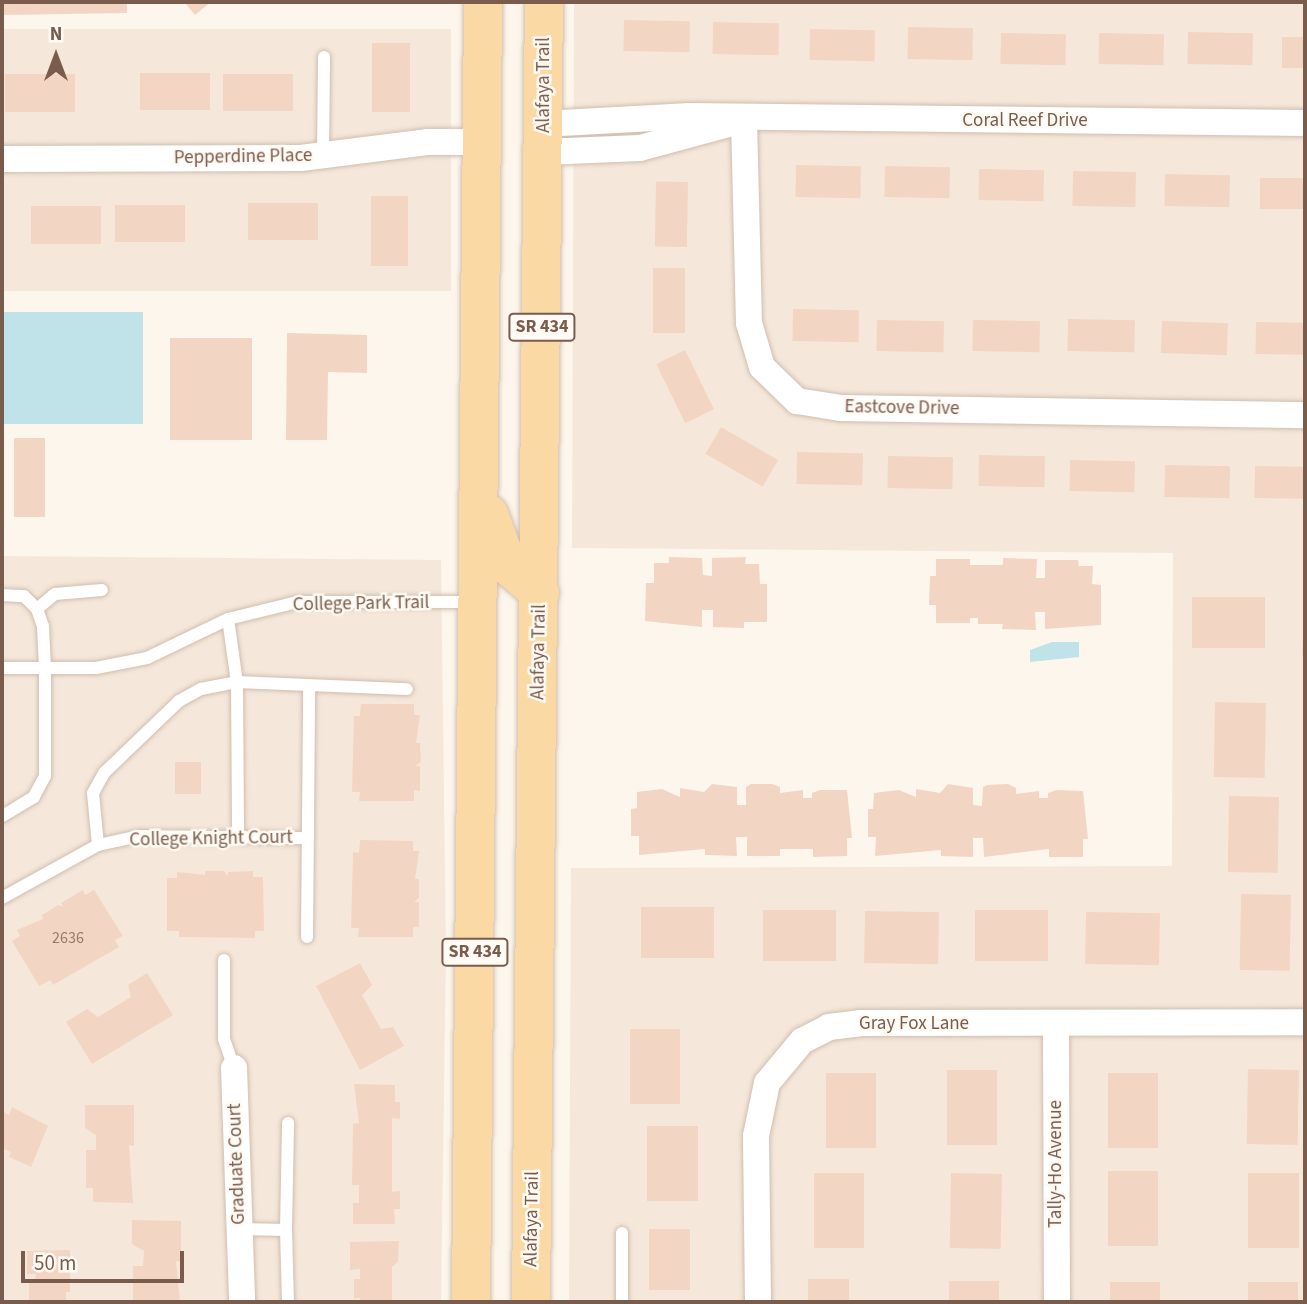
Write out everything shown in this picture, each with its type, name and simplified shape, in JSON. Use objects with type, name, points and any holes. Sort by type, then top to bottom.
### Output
[{"type":"main road","name":"SR 434","points":[[471,1302],[480,602],[483,2]]},
{"type":"main road","name":"Alafaya Trail","points":[[531,1302],[544,2]]},
{"type":"main road","points":[[480,489],[508,566],[540,593]]},
{"type":"main road","points":[[480,602],[516,620],[539,676]]},
{"type":"street","name":"Coral Reef Drive","points":[[543,138],[640,148],[677,141],[744,119],[1305,123]]},
{"type":"street","name":"Eastcove Drive","points":[[744,119],[749,323],[762,367],[797,401],[841,408],[1305,415]]},
{"type":"street","name":"Pepperdine Place","points":[[2,159],[323,156],[427,142],[482,142]]},
{"type":"street","name":"Gray Fox Lane","points":[[758,1302],[756,1136],[767,1083],[783,1058],[829,1027],[860,1023],[1056,1025],[1305,1022]]},
{"type":"street","name":"Tally-Ho Avenue","points":[[1056,1025],[1057,1302]]},
{"type":"street","name":"Graduate Court","points":[[234,1068],[242,1302]]},
{"type":"lane","points":[[323,156],[324,57]]},
{"type":"lane","points":[[37,609],[55,594],[103,590]]},
{"type":"lane","points":[[2,595],[24,596],[37,609],[43,626],[45,668],[45,776],[34,797],[2,816]]},
{"type":"lane","name":"College Park Trail","points":[[2,668],[96,668],[147,658],[228,619],[298,603],[480,602]]},
{"type":"lane","points":[[228,619],[237,682],[238,837]]},
{"type":"lane","points":[[98,845],[93,793],[104,773],[179,701],[201,688],[237,682],[407,688]]},
{"type":"lane","points":[[307,937],[309,685]]},
{"type":"lane","name":"College Knight Court","points":[[2,898],[98,845],[139,836],[308,838]]},
{"type":"lane","points":[[224,960],[224,1039],[234,1068]]},
{"type":"lane","points":[[288,1123],[288,1302]]},
{"type":"lane","points":[[240,1229],[286,1230]]},
{"type":"lane","points":[[622,1233],[622,1302]]},
{"type":"shaded area","points":[[574,2],[1305,2],[1305,1302],[569,1302],[571,868],[1172,866],[1173,553],[572,548]]},
{"type":"shaded area","points":[[2,29],[451,29],[451,291],[2,291]]},
{"type":"shaded area","points":[[2,556],[441,560],[446,951],[441,1302],[2,1302]]},
{"type":"water","points":[[2,312],[143,312],[143,424],[2,424]]},
{"type":"water","points":[[1052,642],[1079,642],[1079,657],[1030,662],[1030,650]]},
{"type":"building","points":[[2,2],[127,2],[127,13],[2,15]]},
{"type":"building","points":[[184,2],[211,2],[195,15]]},
{"type":"building","points":[[624,20],[690,21],[689,52],[623,51]]},
{"type":"building","points":[[713,22],[779,23],[778,55],[712,54]]},
{"type":"building","points":[[908,27],[973,28],[972,60],[907,59]]},
{"type":"building","points":[[810,29],[875,30],[874,61],[809,60]]},
{"type":"building","points":[[1188,32],[1253,33],[1252,65],[1187,64]]},
{"type":"building","points":[[1001,33],[1066,34],[1065,65],[1000,64]]},
{"type":"building","points":[[1099,33],[1164,34],[1163,65],[1098,64]]},
{"type":"building","points":[[1282,37],[1305,37],[1305,68],[1282,68]]},
{"type":"building","points":[[372,43],[410,43],[410,112],[372,112]]},
{"type":"building","points":[[140,73],[210,73],[210,110],[140,110]]},
{"type":"building","points":[[5,74],[75,74],[75,112],[5,112]]},
{"type":"building","points":[[223,74],[293,74],[293,111],[223,111]]},
{"type":"building","points":[[796,165],[861,166],[860,198],[795,197]]},
{"type":"building","points":[[885,166],[950,167],[949,198],[884,197]]},
{"type":"building","points":[[979,169],[1044,170],[1043,201],[978,200]]},
{"type":"building","points":[[1073,171],[1136,172],[1135,207],[1072,206]]},
{"type":"building","points":[[1165,174],[1230,175],[1229,207],[1164,206]]},
{"type":"building","points":[[1260,178],[1305,178],[1305,209],[1260,209]]},
{"type":"building","points":[[656,181],[688,182],[687,247],[655,246]]},
{"type":"building","points":[[371,196],[408,196],[408,266],[371,266]]},
{"type":"building","points":[[248,203],[318,203],[318,240],[248,240]]},
{"type":"building","points":[[115,205],[185,205],[185,242],[115,242]]},
{"type":"building","points":[[31,206],[101,206],[101,244],[31,244]]},
{"type":"building","points":[[653,268],[685,268],[685,333],[653,333]]},
{"type":"building","points":[[793,309],[859,310],[858,342],[792,341]]},
{"type":"building","points":[[1068,319],[1135,320],[1134,352],[1067,351]]},
{"type":"building","points":[[877,320],[944,321],[943,352],[876,351]]},
{"type":"building","points":[[973,320],[1040,321],[1039,352],[972,351]]},
{"type":"building","points":[[1162,321],[1228,323],[1227,355],[1161,353]]},
{"type":"building","points":[[1256,322],[1305,323],[1304,355],[1255,354]]},
{"type":"building","points":[[287,333],[367,335],[367,373],[328,372],[327,440],[286,440]]},
{"type":"building","points":[[170,338],[252,338],[252,440],[170,440]]},
{"type":"building","points":[[685,350],[714,409],[685,423],[656,364]]},
{"type":"building","points":[[721,427],[778,460],[763,487],[706,454]]},
{"type":"building","points":[[14,438],[45,438],[45,517],[14,517]]},
{"type":"building","points":[[797,452],[863,453],[862,485],[796,484]]},
{"type":"building","points":[[979,455],[1045,456],[1044,487],[978,486]]},
{"type":"building","points":[[888,456],[953,457],[952,489],[887,488]]},
{"type":"building","points":[[1070,460],[1135,461],[1134,492],[1069,491]]},
{"type":"building","points":[[1165,465],[1230,466],[1229,498],[1164,497]]},
{"type":"building","points":[[1255,466],[1305,467],[1304,499],[1254,498]]},
{"type":"building","points":[[669,557],[702,558],[703,575],[712,576],[712,558],[746,557],[745,564],[759,564],[760,584],[767,584],[767,622],[744,622],[744,628],[713,627],[713,610],[702,610],[702,627],[645,621],[646,583],[654,583],[654,563],[669,563]]},
{"type":"building","points":[[1003,558],[1037,559],[1036,578],[1045,578],[1045,560],[1078,560],[1079,566],[1093,566],[1092,584],[1101,585],[1101,625],[1045,629],[1045,612],[1035,612],[1036,630],[1002,629],[1003,624],[978,624],[978,618],[970,618],[970,623],[936,623],[936,605],[929,605],[930,576],[936,576],[936,559],[970,559],[970,565],[1003,565]]},
{"type":"building","points":[[1192,597],[1265,597],[1265,648],[1192,648]]},
{"type":"building","points":[[1305,635],[1305,656],[1302,656]]},
{"type":"building","points":[[1215,702],[1266,703],[1265,778],[1214,777]]},
{"type":"building","points":[[361,704],[414,704],[414,715],[420,715],[416,743],[420,743],[421,762],[415,766],[420,766],[420,791],[414,790],[414,801],[359,801],[360,792],[352,792],[354,716],[360,716]]},
{"type":"building","points":[[175,762],[201,762],[201,794],[175,794]]},
{"type":"building","points":[[712,784],[737,787],[737,805],[746,805],[746,787],[751,784],[772,784],[780,787],[780,793],[803,790],[803,798],[812,798],[812,793],[820,790],[847,790],[852,838],[847,838],[847,856],[813,857],[813,849],[780,849],[780,856],[747,856],[747,837],[736,837],[737,856],[705,855],[705,849],[639,855],[639,836],[631,836],[631,809],[637,808],[637,792],[662,789],[680,797],[680,788],[704,792]]},
{"type":"building","points":[[948,784],[973,788],[973,805],[982,806],[983,787],[987,785],[1008,784],[1016,788],[1016,794],[1039,791],[1039,798],[1048,798],[1048,793],[1057,790],[1083,791],[1088,839],[1083,839],[1083,857],[1049,857],[1049,849],[984,857],[983,838],[973,838],[973,857],[941,856],[941,850],[875,856],[876,837],[868,837],[868,809],[873,809],[874,793],[899,790],[916,797],[916,789],[940,793]]},
{"type":"building","points":[[1229,796],[1279,797],[1278,873],[1228,872]]},
{"type":"building","points":[[360,840],[413,841],[413,851],[419,851],[415,879],[419,879],[419,898],[414,902],[419,902],[419,927],[413,927],[413,937],[358,937],[359,928],[351,928],[353,852],[359,853]]},
{"type":"building","points":[[205,871],[224,871],[228,876],[228,872],[253,871],[253,877],[263,877],[264,931],[255,931],[255,938],[179,937],[179,931],[167,931],[167,878],[177,878],[177,872],[205,875]]},
{"type":"building","points":[[83,890],[85,895],[94,890],[123,936],[115,940],[119,947],[53,985],[50,980],[39,986],[12,941],[20,936],[17,930],[43,919],[42,915],[58,905],[64,907],[61,903]]},
{"type":"building","points":[[1241,894],[1291,895],[1290,971],[1240,970]]},
{"type":"building","points":[[641,907],[714,907],[714,958],[641,958]]},
{"type":"building","points":[[763,910],[836,910],[836,961],[763,961]]},
{"type":"building","points":[[975,910],[1048,910],[1048,961],[975,961]]},
{"type":"building","points":[[865,911],[939,912],[938,964],[864,963]]},
{"type":"building","points":[[1086,912],[1160,913],[1159,965],[1085,964]]},
{"type":"building","points":[[360,963],[372,985],[362,995],[381,1029],[393,1027],[404,1046],[360,1070],[316,986]]},
{"type":"building","points":[[147,973],[173,1015],[92,1064],[66,1022],[87,1009],[98,1017],[131,997],[128,985]]},
{"type":"building","points":[[630,1029],[680,1029],[680,1104],[630,1104]]},
{"type":"building","points":[[1248,1069],[1299,1070],[1298,1145],[1247,1144]]},
{"type":"building","points":[[947,1070],[997,1070],[997,1145],[947,1145]]},
{"type":"building","points":[[826,1073],[876,1073],[876,1148],[826,1148]]},
{"type":"building","points":[[1108,1073],[1158,1073],[1158,1148],[1108,1148]]},
{"type":"building","points":[[354,1084],[395,1085],[395,1102],[400,1102],[400,1119],[392,1118],[392,1192],[400,1191],[400,1209],[394,1209],[395,1224],[353,1224],[353,1203],[359,1203],[359,1185],[352,1185],[353,1124],[359,1123]]},
{"type":"building","points":[[85,1105],[134,1105],[134,1146],[129,1145],[133,1203],[93,1202],[93,1188],[86,1188],[86,1150],[96,1150],[96,1135],[85,1128]]},
{"type":"building","points":[[12,1107],[48,1126],[31,1167],[9,1157],[11,1152],[2,1148],[2,1111],[9,1115]]},
{"type":"building","points":[[647,1126],[698,1126],[698,1201],[647,1201]]},
{"type":"building","points":[[1108,1171],[1158,1171],[1158,1246],[1108,1246]]},
{"type":"building","points":[[814,1173],[864,1173],[864,1248],[814,1248]]},
{"type":"building","points":[[951,1173],[1002,1174],[1001,1249],[950,1248]]},
{"type":"building","points":[[1248,1173],[1299,1173],[1299,1248],[1248,1248]]},
{"type":"building","points":[[132,1220],[181,1221],[181,1262],[176,1261],[180,1302],[133,1302],[133,1266],[143,1266],[144,1251],[132,1244]]},
{"type":"building","points":[[649,1229],[690,1229],[690,1290],[649,1290]]},
{"type":"building","points":[[399,1241],[398,1262],[392,1267],[392,1302],[360,1302],[360,1298],[354,1298],[354,1279],[360,1279],[360,1269],[350,1270],[350,1242]]},
{"type":"building","points":[[70,1250],[70,1292],[66,1292],[66,1302],[29,1302],[29,1281],[35,1281],[36,1274],[27,1274],[27,1251]]},
{"type":"building","points":[[808,1279],[849,1279],[849,1302],[808,1302]]},
{"type":"building","points":[[949,1281],[999,1281],[999,1302],[949,1302]]},
{"type":"building","points":[[1110,1282],[1160,1282],[1160,1302],[1110,1302]]},
{"type":"building","points":[[1248,1282],[1298,1282],[1298,1302],[1248,1302]]}]
